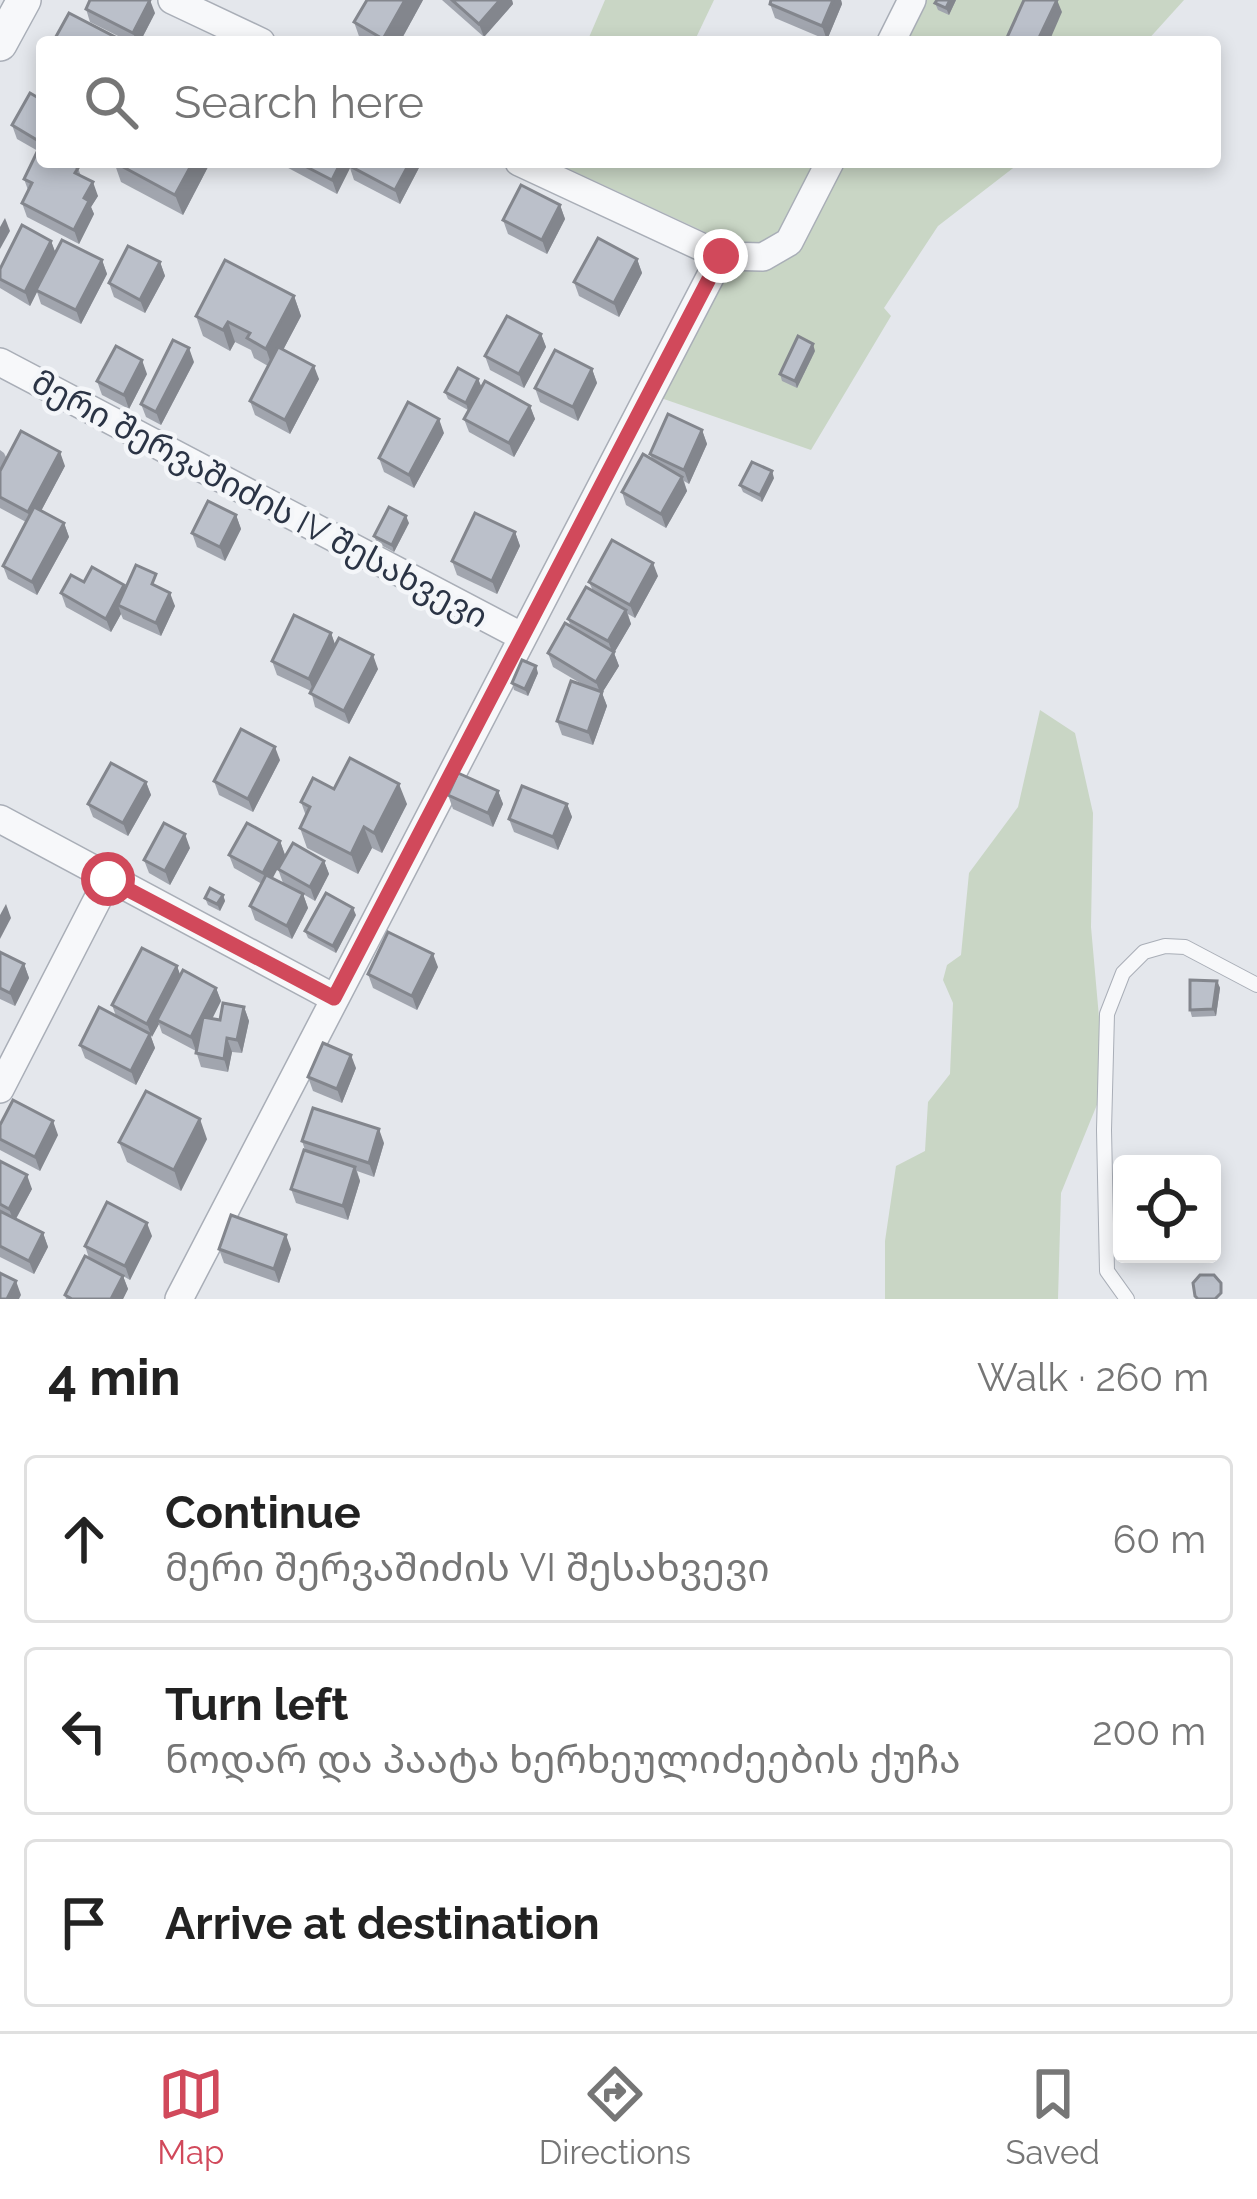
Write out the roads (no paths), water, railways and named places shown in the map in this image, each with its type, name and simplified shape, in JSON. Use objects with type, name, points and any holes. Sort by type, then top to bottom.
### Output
[{"type":"street","points":[[0,44],[24,0]]},
{"type":"street","points":[[172,0],[248,36]]},
{"type":"street","points":[[893,36],[912,0]]},
{"type":"street","points":[[531,168],[721,256],[763,257],[789,242],[827,168]]},
{"type":"street","points":[[179,1299],[721,256]]},
{"type":"street","name":"მერი შერვაშიძის IV შესახვევი","points":[[0,362],[521,636]]},
{"type":"street","points":[[0,819],[334,998]]},
{"type":"street","points":[[0,1089],[108,879]]},
{"type":"lane","points":[[1127,1299],[1107,1271],[1104,1130],[1107,1014],[1123,973],[1144,952],[1185,947],[1257,985]]}]
